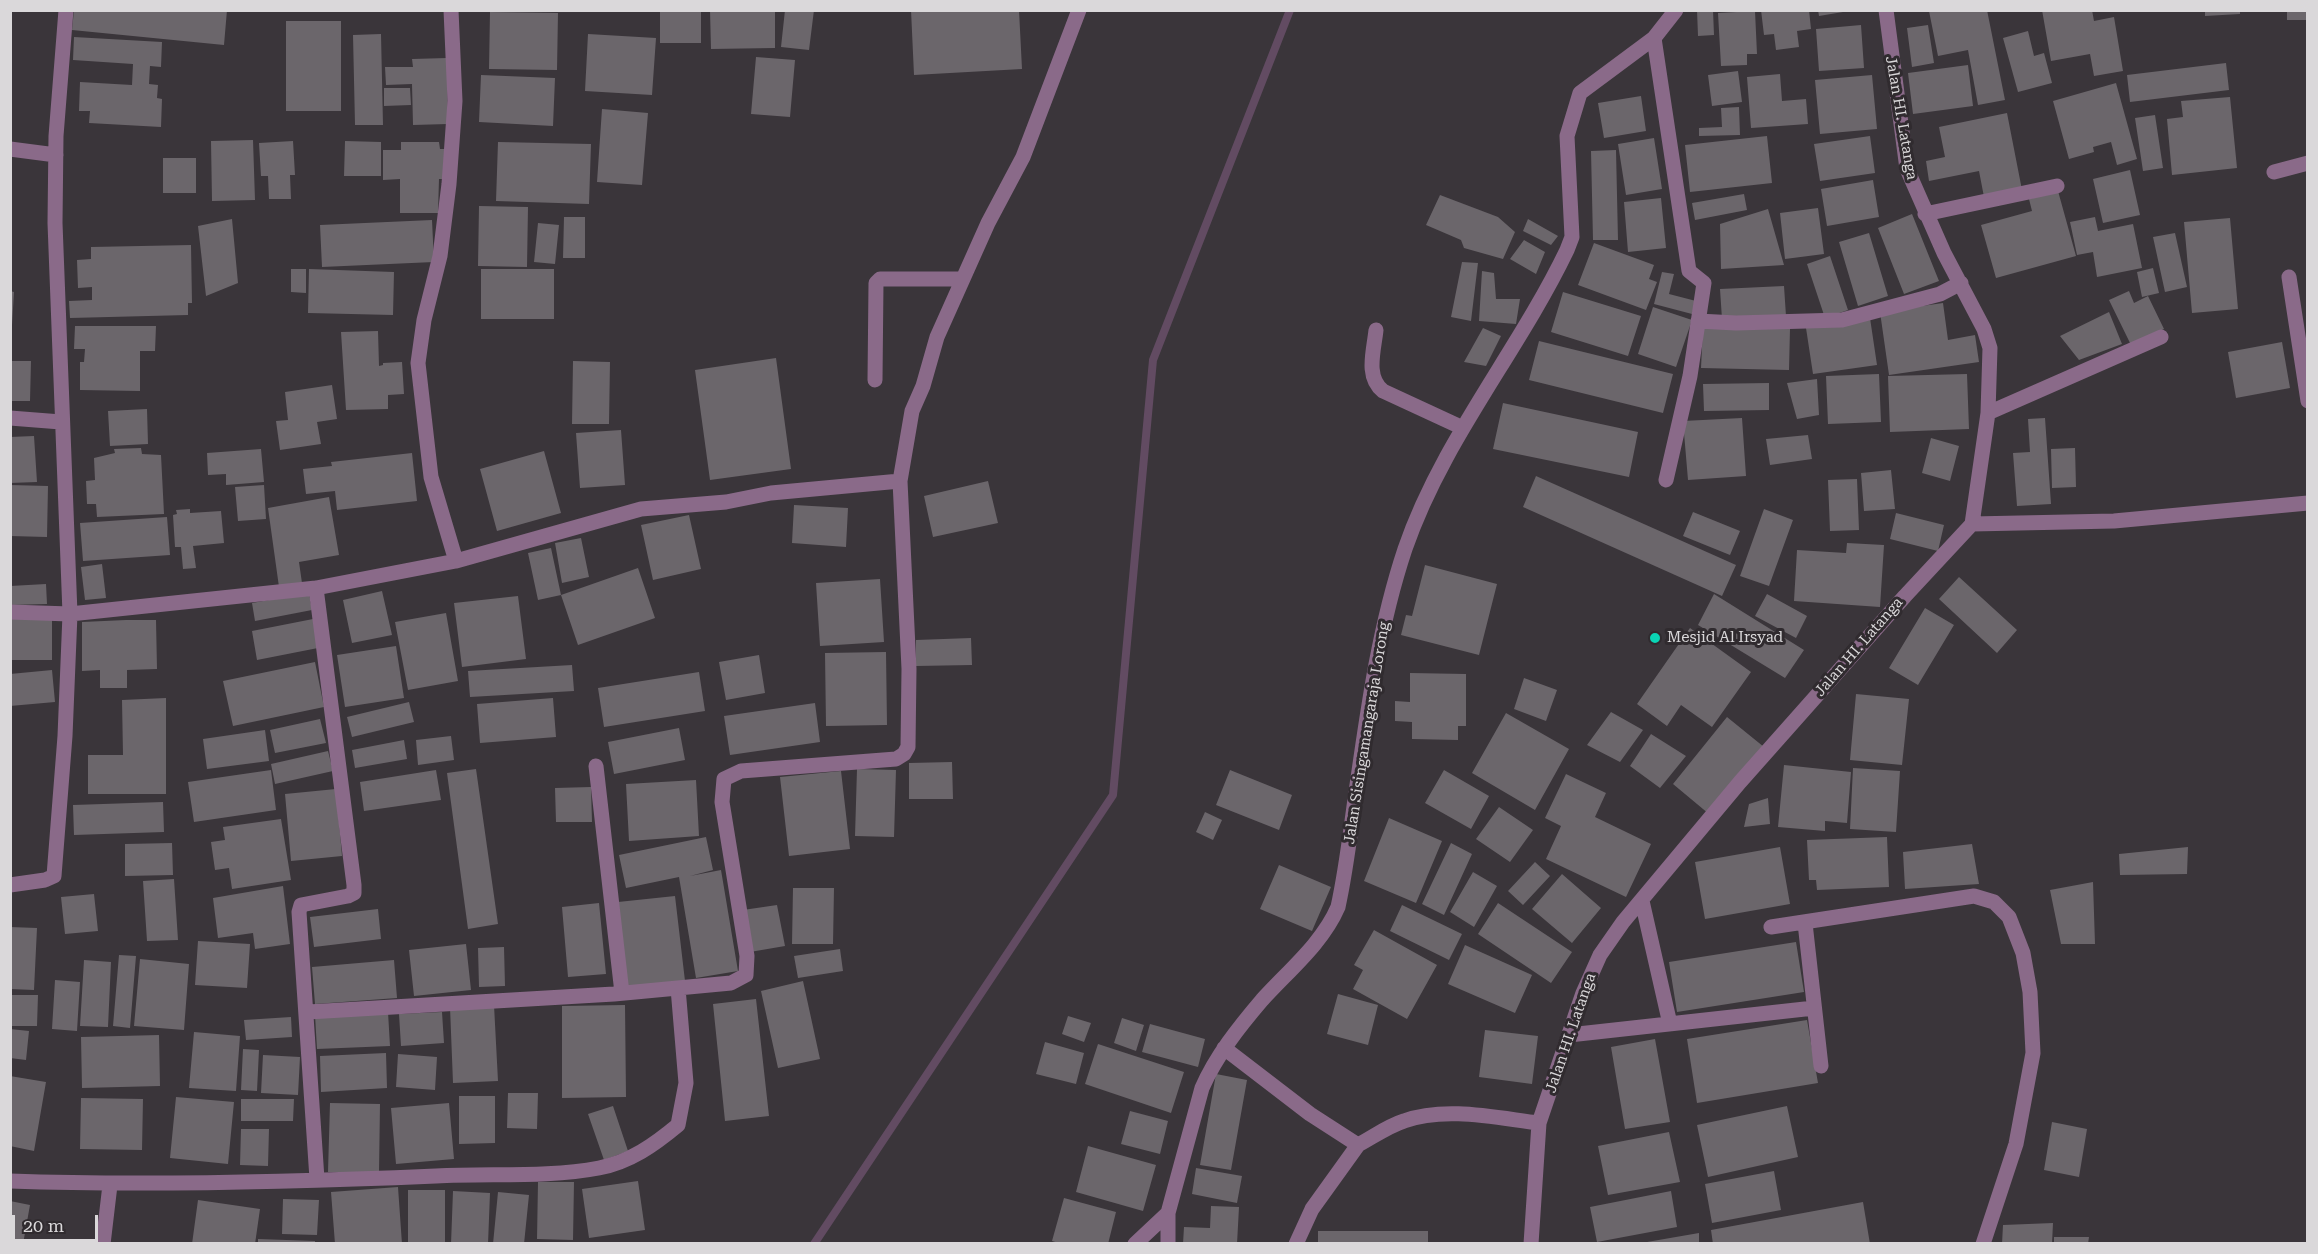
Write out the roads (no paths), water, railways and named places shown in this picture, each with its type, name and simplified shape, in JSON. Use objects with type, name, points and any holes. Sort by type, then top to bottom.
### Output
[{"type":"street","points":[[10,885],[45,880],[54,876],[65,736],[70,614],[61,422],[56,155],[66,10]]},
{"type":"street","points":[[451,10],[455,80],[449,184],[440,256],[424,320],[418,363],[432,477],[456,561]]},
{"type":"street","points":[[308,1012],[622,993],[731,983],[746,975],[747,956],[722,802],[724,779],[741,771],[896,759],[904,754],[908,747],[909,669],[900,481],[912,411],[923,386],[937,337],[962,279],[1023,157],[1079,10]]},
{"type":"street","name":"Jalan Sisingamangaraja Lorong","points":[[1168,1244],[1168,1213],[1202,1088],[1224,1048],[1261,1002],[1330,926],[1338,907],[1384,624],[1405,550],[1418,515],[1463,428],[1519,341],[1553,280],[1572,237],[1567,136],[1580,93],[1654,38],[1676,10]]},
{"type":"street","name":"Jalan HI. Latanga","points":[[1531,1244],[1539,1123],[1569,1035],[1600,955],[1623,922],[1740,782],[1972,524],[1988,413],[1990,348],[1984,329],[1925,214],[1906,169],[1886,10]]},
{"type":"street","points":[[1654,38],[1689,271],[1704,283],[1690,376],[1666,480]]},
{"type":"street","points":[[10,149],[56,155]]},
{"type":"street","points":[[2274,172],[2307,163]]},
{"type":"street","points":[[1925,214],[2057,186]]},
{"type":"street","points":[[2289,277],[2307,401]]},
{"type":"street","points":[[875,380],[876,283],[880,279],[962,279]]},
{"type":"street","points":[[1698,321],[1736,323],[1842,320],[1940,294],[1961,284]]},
{"type":"street","points":[[1376,330],[1372,375],[1375,385],[1383,392],[1463,428]]},
{"type":"street","points":[[1988,413],[2161,337]]},
{"type":"street","points":[[10,418],[61,422]]},
{"type":"street","points":[[10,612],[70,614],[315,588],[456,561],[641,509],[726,502],[794,490],[900,481]]},
{"type":"street","points":[[1972,524],[2114,521],[2307,503]]},
{"type":"street","points":[[315,588],[354,885],[354,893],[302,905],[300,912],[308,1012],[316,1179]]},
{"type":"street","points":[[596,766],[622,993]]},
{"type":"street","points":[[1771,927],[1974,897],[1994,902],[2009,916],[2025,963],[2030,992],[2033,1053],[2016,1144],[1983,1244]]},
{"type":"street","points":[[1642,901],[1670,1024]]},
{"type":"street","points":[[1805,923],[1821,1066]]},
{"type":"street","points":[[10,1181],[110,1185],[556,1172],[599,1168],[633,1158],[678,1125],[686,1083],[678,988]]},
{"type":"street","points":[[1569,1035],[1814,1008]]},
{"type":"street","points":[[1224,1048],[1310,1114],[1358,1145]]},
{"type":"street","points":[[1296,1244],[1312,1209],[1358,1145],[1405,1120],[1438,1115],[1480,1116],[1539,1123]]},
{"type":"street","points":[[103,1244],[110,1185]]},
{"type":"street","points":[[1136,1244],[1168,1213]]},
{"type":"waterway","points":[[814,1244],[1113,795],[1153,360],[1290,10]]},
{"type":"place","name":"Mesjid Al Irsyad","points":[[1655,638]]}]
